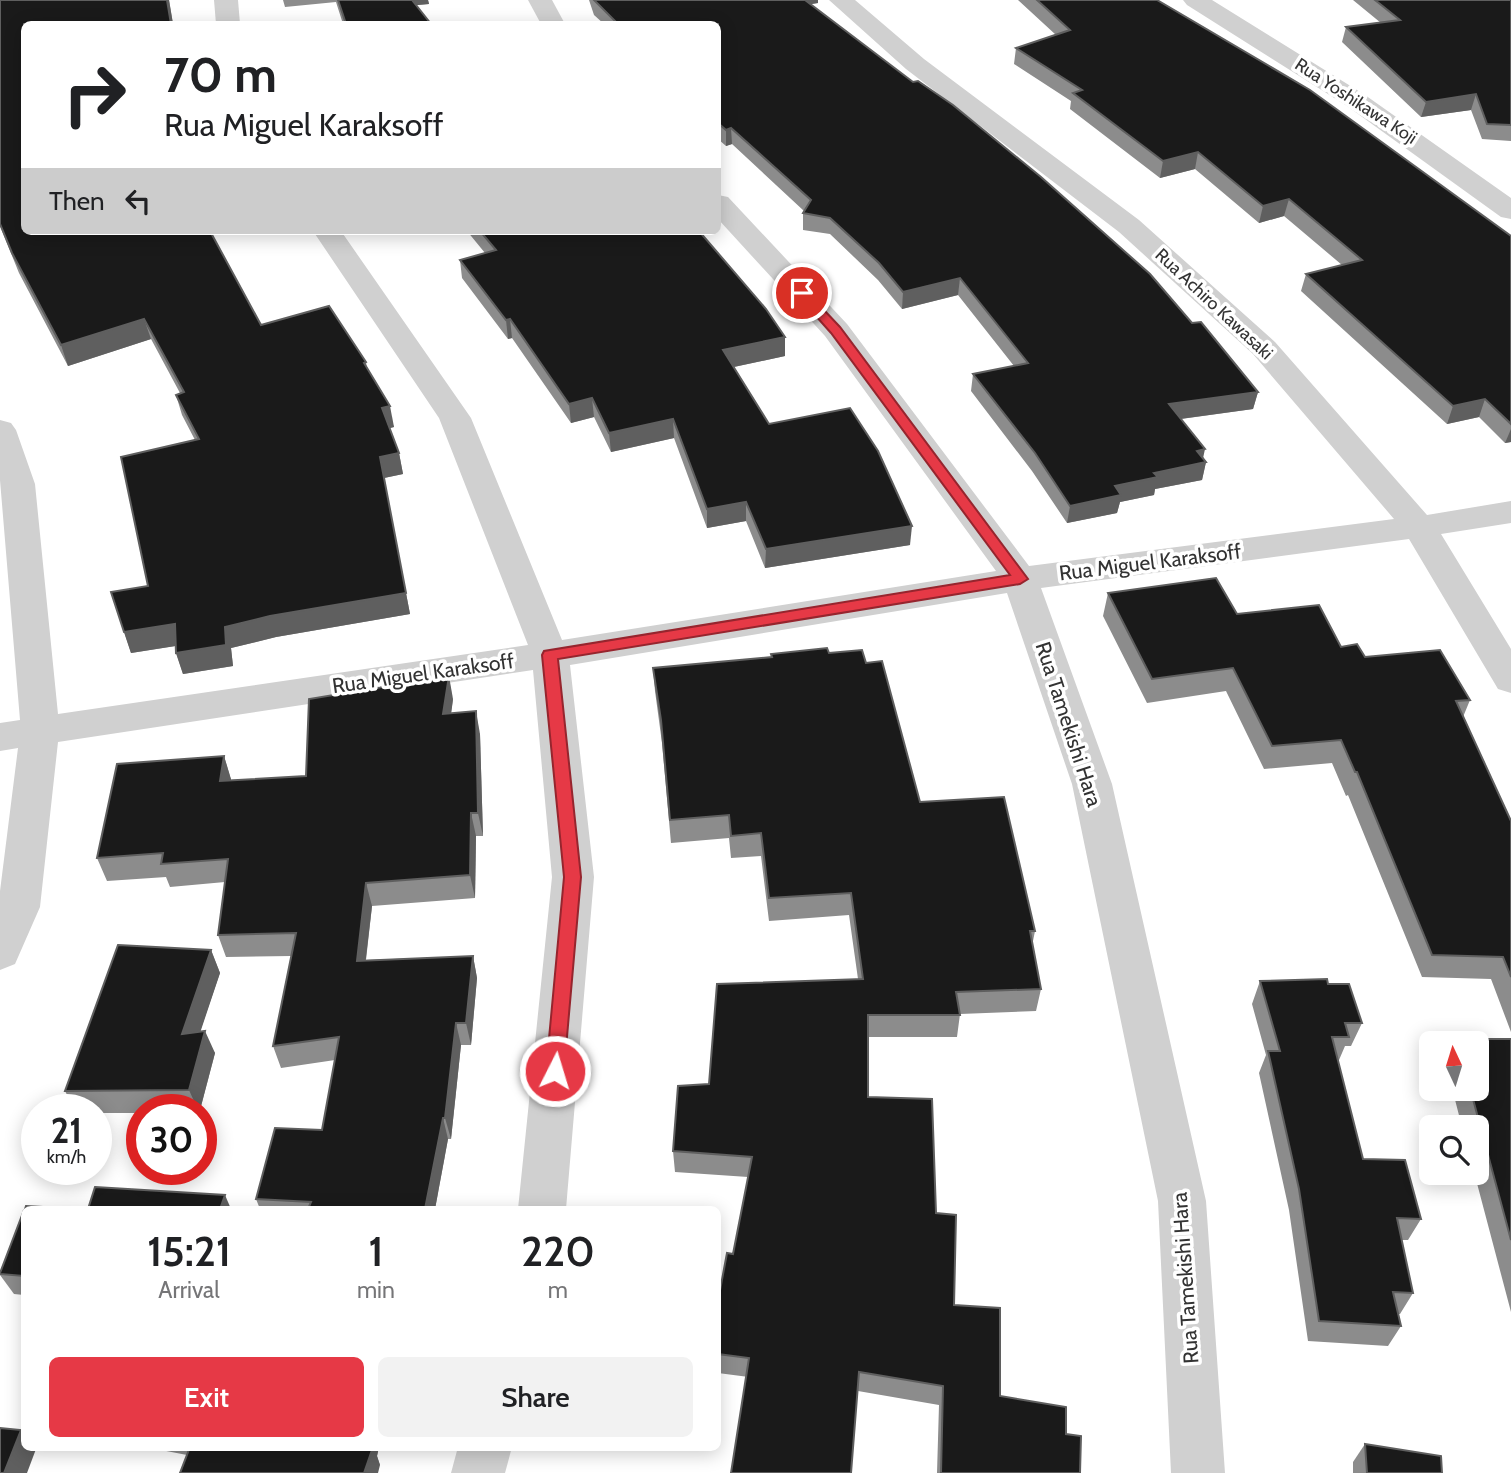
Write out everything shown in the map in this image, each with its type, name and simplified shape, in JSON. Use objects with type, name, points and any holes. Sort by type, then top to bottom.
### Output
[{"type":"street","points":[[226,0],[228,21]]},
{"type":"street","points":[[540,0],[551,21]]},
{"type":"street","name":"Rua Achiro Kawasaki","points":[[841,0],[915,64],[1129,226],[1264,348],[1419,527],[1511,680]]},
{"type":"street","name":"Rua Yoshikawa Koji","points":[[1195,0],[1254,34],[1431,150],[1511,211]]},
{"type":"street","name":"Rua Tamekishi Hara","points":[[721,206],[836,330],[1020,579],[1092,784],[1182,1201],[1198,1473]]},
{"type":"street","points":[[330,235],[455,418],[550,655],[573,877],[542,1206]]},
{"type":"street","points":[[0,430],[18,484],[40,730],[19,907],[0,952]]},
{"type":"street","name":"Rua Miguel Karaksoff","points":[[0,737],[550,655],[1020,579],[1419,527],[1511,512]]},
{"type":"street","points":[[478,1473],[484,1451]]},
{"type":"building","points":[[0,0],[167,0],[170,21],[21,21],[21,235],[212,235],[261,325],[329,306],[366,362],[364,363],[390,406],[382,408],[399,453],[380,457],[406,593],[270,616],[225,627],[226,645],[176,653],[175,624],[124,632],[111,592],[148,586],[121,457],[199,439],[176,395],[184,392],[144,319],[61,345],[12,253],[0,224]]},
{"type":"building","points":[[338,0],[412,0],[429,21],[345,21]]},
{"type":"building","points":[[594,0],[805,0],[913,82],[918,81],[953,105],[1041,177],[1150,274],[1192,323],[1201,322],[1258,392],[1169,404],[1205,449],[1197,451],[1206,462],[1154,473],[1158,477],[1115,486],[1121,495],[1070,506],[1035,453],[973,374],[1028,363],[960,278],[903,292],[879,263],[830,218],[803,213],[811,200],[731,128],[726,130],[721,126],[721,21],[615,21]]},
{"type":"building","points":[[1037,0],[1157,0],[1310,90],[1511,236],[1511,424],[1485,399],[1453,406],[1306,274],[1362,260],[1289,199],[1263,206],[1198,152],[1163,161],[1073,93],[1082,90],[1016,48],[1070,30]]},
{"type":"building","points":[[1375,0],[1511,0],[1511,125],[1487,124],[1476,94],[1426,102],[1346,27],[1400,20]]},
{"type":"building","points":[[483,235],[702,235],[766,309],[785,337],[723,350],[769,424],[850,408],[878,451],[912,526],[766,549],[746,502],[707,509],[673,419],[609,433],[592,398],[569,404],[510,319],[506,320],[460,260],[496,250]]},
{"type":"building","points":[[1216,578],[1237,614],[1319,605],[1341,647],[1357,644],[1365,657],[1440,650],[1470,700],[1456,701],[1511,821],[1511,977],[1503,957],[1432,955],[1357,772],[1341,740],[1272,746],[1233,668],[1152,679],[1108,593]]},
{"type":"building","points":[[827,648],[829,653],[862,650],[866,663],[882,661],[920,802],[1004,797],[1035,931],[1030,931],[1041,989],[956,992],[960,1015],[868,1015],[868,1097],[932,1099],[936,1213],[956,1215],[954,1305],[1000,1308],[1000,1396],[1066,1407],[1066,1434],[1081,1436],[1080,1473],[941,1473],[943,1386],[859,1372],[851,1473],[731,1473],[749,1358],[721,1354],[721,1285],[727,1253],[733,1254],[752,1157],[673,1151],[678,1086],[709,1084],[717,984],[863,979],[851,893],[769,898],[761,833],[731,836],[729,815],[670,820],[661,720],[653,668],[772,657],[771,654]]},
{"type":"building","points":[[449,676],[443,714],[476,711],[478,813],[471,813],[470,875],[366,883],[357,961],[473,956],[466,1023],[456,1023],[445,1118],[426,1206],[309,1206],[311,1202],[256,1199],[275,1128],[322,1130],[339,1037],[273,1046],[296,933],[218,935],[228,859],[161,864],[163,853],[97,858],[117,764],[224,756],[220,781],[306,776],[309,699]]},
{"type":"building","points":[[118,945],[211,950],[182,1034],[205,1031],[189,1090],[65,1091]]},
{"type":"building","points":[[1327,979],[1328,984],[1349,984],[1362,1023],[1345,1023],[1349,1037],[1332,1037],[1363,1159],[1405,1160],[1421,1219],[1397,1218],[1413,1293],[1393,1292],[1401,1326],[1319,1321],[1299,1189],[1268,1051],[1280,1051],[1260,981]]},
{"type":"building","points":[[1489,1039],[1511,1039],[1511,1240],[1489,1158],[1489,1115],[1477,1115],[1474,1101],[1489,1101]]},
{"type":"building","points":[[95,1187],[225,1195],[221,1206],[89,1206]]},
{"type":"building","points":[[21,1218],[21,1276],[0,1273]]},
{"type":"building","points":[[0,1428],[21,1430],[4,1473],[0,1473]]},
{"type":"building","points":[[1365,1444],[1441,1456],[1442,1473],[1367,1473]]},
{"type":"building","points":[[188,1451],[372,1451],[364,1473],[180,1473]]},
{"type":"route","points":[[555,1071],[573,877],[550,655],[1020,579],[836,330],[802,293]]}]
